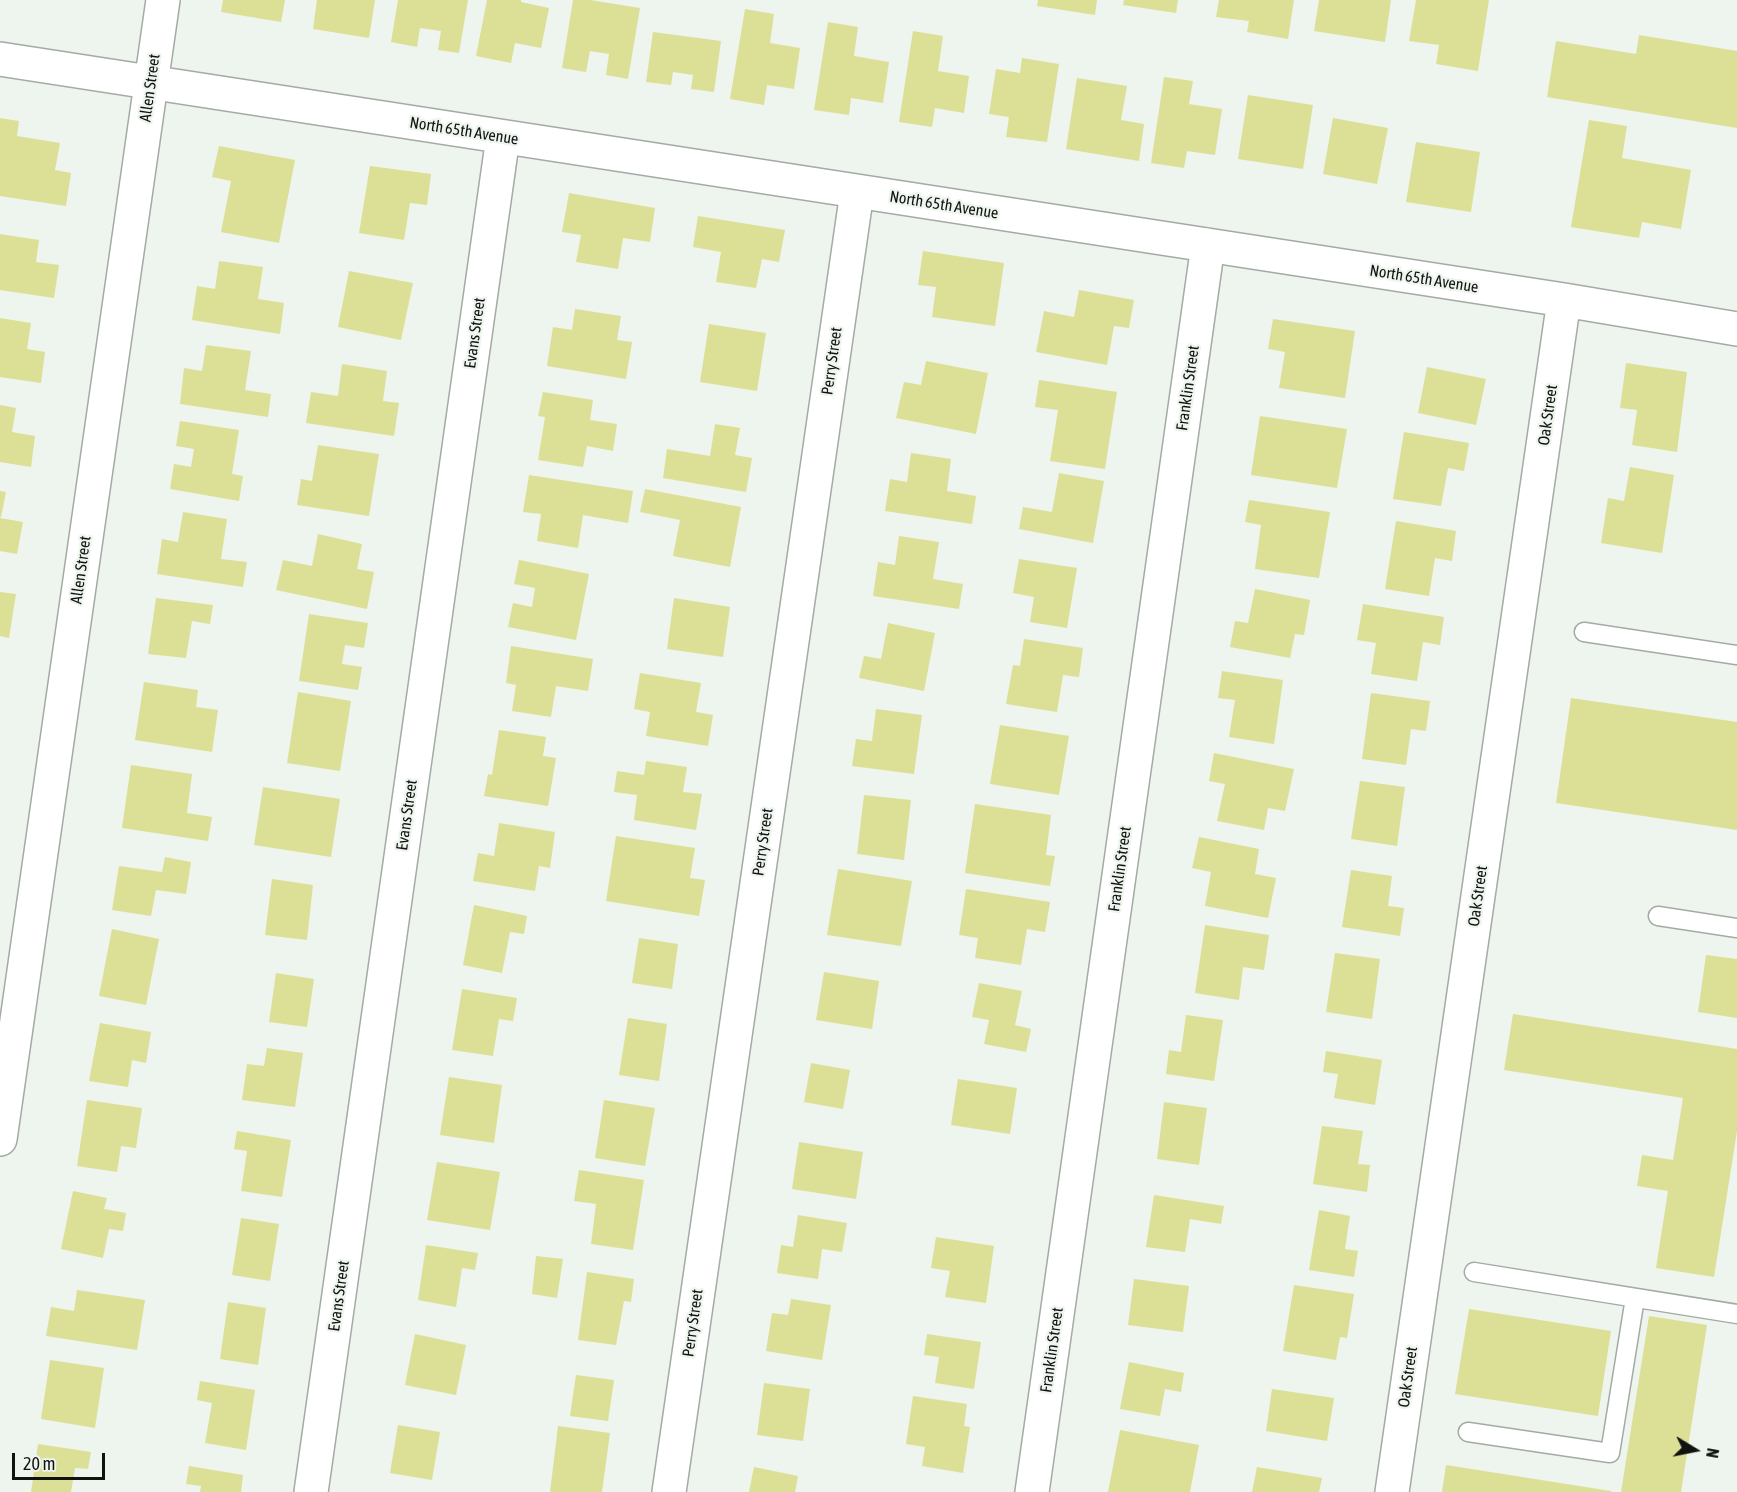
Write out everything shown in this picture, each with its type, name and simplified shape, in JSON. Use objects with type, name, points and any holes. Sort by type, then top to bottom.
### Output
[{"type":"street","name":"Allen Street","points":[[0,1139],[163,0]]},
{"type":"street","name":"North 65th Avenue","points":[[0,59],[1564,300],[1737,329]]},
{"type":"street","name":"Evans Street","points":[[311,1492],[503,137]]},
{"type":"street","name":"Perry Street","points":[[669,1492],[856,192]]},
{"type":"street","name":"Franklin Street","points":[[1032,1492],[1208,245]]},
{"type":"street","name":"Oak Street","points":[[1392,1492],[1564,300]]},
{"type":"lane","points":[[1584,632],[1737,655]]},
{"type":"lane","points":[[1658,916],[1737,928]]},
{"type":"lane","points":[[1474,1272],[1737,1314]]},
{"type":"lane","points":[[1468,1432],[1610,1453],[1635,1298]]},
{"type":"building","points":[[223,0],[285,0],[281,22],[221,12]]},
{"type":"building","points":[[317,0],[375,0],[369,38],[313,29]]},
{"type":"building","points":[[398,0],[468,0],[459,53],[438,50],[441,31],[420,28],[417,47],[391,42]]},
{"type":"building","points":[[487,0],[521,0],[521,2],[549,8],[541,48],[515,43],[511,63],[476,56]]},
{"type":"building","points":[[573,0],[590,0],[640,8],[628,79],[606,75],[609,54],[590,51],[586,72],[562,68]]},
{"type":"building","points":[[1038,0],[1097,0],[1095,15],[1037,6]]},
{"type":"building","points":[[1124,0],[1178,0],[1176,13],[1123,5]]},
{"type":"building","points":[[1219,0],[1294,0],[1288,39],[1247,32],[1249,21],[1216,17]]},
{"type":"building","points":[[1319,0],[1391,0],[1385,42],[1314,31]]},
{"type":"building","points":[[1416,0],[1489,0],[1478,71],[1436,64],[1439,45],[1409,41]]},
{"type":"building","points":[[745,9],[774,14],[770,43],[800,48],[794,89],[767,85],[764,105],[730,99]]},
{"type":"building","points":[[828,22],[858,27],[854,56],[889,62],[883,103],[851,98],[849,115],[814,110]]},
{"type":"building","points":[[913,31],[943,36],[938,71],[969,76],[964,113],[935,108],[932,127],[899,122]]},
{"type":"building","points":[[653,32],[721,41],[714,92],[691,89],[693,75],[673,72],[671,85],[646,82]]},
{"type":"building","points":[[1639,35],[1737,51],[1737,128],[1547,97],[1556,41],[1636,54]]},
{"type":"building","points":[[1022,58],[1059,64],[1047,142],[1006,137],[1009,117],[989,114],[996,69],[1020,73]]},
{"type":"building","points":[[1164,77],[1193,81],[1189,104],[1222,109],[1215,155],[1187,151],[1184,168],[1151,163]]},
{"type":"building","points":[[1077,78],[1127,86],[1121,120],[1144,124],[1139,161],[1066,149]]},
{"type":"building","points":[[1248,95],[1313,105],[1303,169],[1238,159]]},
{"type":"building","points":[[0,118],[19,121],[17,136],[60,143],[55,170],[71,173],[66,206],[0,196]]},
{"type":"building","points":[[1333,118],[1388,128],[1377,184],[1323,174]]},
{"type":"building","points":[[1589,120],[1627,126],[1622,158],[1691,170],[1681,229],[1642,222],[1639,238],[1571,227]]},
{"type":"building","points":[[1416,142],[1480,152],[1471,212],[1406,202]]},
{"type":"building","points":[[219,146],[295,160],[279,243],[221,232],[231,181],[212,177]]},
{"type":"building","points":[[370,166],[431,174],[427,205],[410,203],[404,240],[359,233]]},
{"type":"building","points":[[569,193],[655,208],[650,242],[623,238],[618,269],[576,262],[581,235],[562,232]]},
{"type":"building","points":[[698,216],[785,230],[779,262],[762,259],[756,288],[716,282],[721,252],[693,247]]},
{"type":"building","points":[[0,234],[39,240],[36,262],[59,265],[54,298],[0,290]]},
{"type":"building","points":[[923,251],[1004,263],[995,326],[932,317],[936,287],[918,285]]},
{"type":"building","points":[[219,261],[263,267],[258,299],[284,303],[280,334],[192,320],[197,286],[215,289]]},
{"type":"building","points":[[349,271],[413,283],[401,340],[338,327]]},
{"type":"building","points":[[1079,290],[1134,300],[1129,328],[1114,326],[1107,365],[1036,352],[1044,311],[1074,317]]},
{"type":"building","points":[[575,309],[621,316],[617,340],[632,342],[626,379],[547,366],[553,327],[572,330]]},
{"type":"building","points":[[0,318],[31,323],[27,349],[45,352],[41,383],[0,377]]},
{"type":"building","points":[[1273,319],[1355,331],[1345,398],[1279,388],[1285,352],[1268,349]]},
{"type":"building","points":[[709,324],[766,333],[757,391],[700,382]]},
{"type":"building","points":[[206,345],[251,351],[245,390],[271,394],[268,417],[180,404],[184,368],[202,371]]},
{"type":"building","points":[[926,361],[988,373],[976,434],[896,418],[904,382],[921,385]]},
{"type":"building","points":[[1626,363],[1687,372],[1677,452],[1632,445],[1637,410],[1620,408]]},
{"type":"building","points":[[342,364],[387,371],[383,401],[399,403],[394,436],[306,423],[311,392],[338,396]]},
{"type":"building","points":[[1427,367],[1486,379],[1476,425],[1418,413]]},
{"type":"building","points":[[1039,380],[1117,392],[1105,469],[1050,461],[1058,410],[1035,407]]},
{"type":"building","points":[[543,392],[593,400],[590,420],[617,424],[613,451],[587,446],[583,467],[538,460],[545,417],[538,416]]},
{"type":"building","points":[[0,405],[16,408],[12,432],[35,436],[31,467],[0,462]]},
{"type":"building","points":[[1260,416],[1347,429],[1337,488],[1251,475]]},
{"type":"building","points":[[180,421],[239,430],[232,474],[243,476],[239,501],[170,489],[174,464],[191,467],[194,449],[176,446]]},
{"type":"building","points":[[715,424],[740,428],[735,455],[752,458],[746,492],[663,478],[667,449],[710,456]]},
{"type":"building","points":[[1404,432],[1469,443],[1464,471],[1448,468],[1441,506],[1393,499]]},
{"type":"building","points":[[318,445],[379,454],[369,516],[297,505],[301,479],[312,481]]},
{"type":"building","points":[[911,453],[951,459],[947,491],[976,496],[972,524],[885,511],[890,479],[907,482]]},
{"type":"building","points":[[1630,467],[1674,475],[1662,553],[1601,543],[1608,498],[1624,501]]},
{"type":"building","points":[[1059,473],[1104,481],[1093,543],[1019,529],[1023,507],[1052,512]]},
{"type":"building","points":[[529,475],[633,491],[628,523],[583,515],[578,548],[537,541],[541,514],[523,512]]},
{"type":"building","points":[[645,489],[741,507],[730,567],[673,556],[680,520],[640,512]]},
{"type":"building","points":[[0,491],[6,492],[1,517],[0,517]]},
{"type":"building","points":[[1249,500],[1330,512],[1319,578],[1255,569],[1261,525],[1245,522]]},
{"type":"building","points":[[183,512],[227,519],[221,559],[247,562],[243,587],[157,574],[162,539],[178,542]]},
{"type":"building","points":[[0,518],[23,522],[17,554],[0,551]]},
{"type":"building","points":[[1396,521],[1456,531],[1452,561],[1435,558],[1429,596],[1385,589]]},
{"type":"building","points":[[318,534],[362,544],[357,569],[374,572],[367,609],[276,590],[283,560],[312,566]]},
{"type":"building","points":[[899,536],[939,542],[933,579],[963,584],[959,609],[873,596],[878,562],[895,565]]},
{"type":"building","points":[[1019,559],[1077,568],[1067,628],[1030,622],[1034,597],[1013,593]]},
{"type":"building","points":[[519,560],[589,574],[576,640],[508,627],[513,603],[532,607],[535,588],[514,584]]},
{"type":"building","points":[[1255,589],[1310,600],[1304,635],[1295,634],[1290,658],[1230,647],[1235,621],[1248,623]]},
{"type":"building","points":[[0,592],[16,594],[9,638],[0,636]]},
{"type":"building","points":[[156,598],[213,605],[210,624],[192,621],[186,658],[148,654]]},
{"type":"building","points":[[674,598],[730,607],[723,657],[667,649]]},
{"type":"building","points":[[1363,604],[1444,617],[1440,645],[1423,642],[1417,681],[1371,674],[1376,643],[1357,640]]},
{"type":"building","points":[[309,614],[368,623],[364,648],[345,645],[342,664],[362,667],[358,690],[299,681]]},
{"type":"building","points":[[888,623],[935,633],[924,691],[859,678],[864,656],[881,659]]},
{"type":"building","points":[[1024,639],[1083,648],[1079,677],[1063,675],[1057,712],[1006,704],[1013,665],[1020,666]]},
{"type":"building","points":[[511,646],[593,659],[588,691],[556,686],[551,717],[512,711],[516,685],[506,683]]},
{"type":"building","points":[[1222,671],[1283,680],[1274,744],[1229,737],[1235,700],[1218,698]]},
{"type":"building","points":[[640,673],[701,683],[696,712],[713,715],[708,746],[646,736],[650,712],[634,709]]},
{"type":"building","points":[[144,682],[198,690],[196,707],[218,710],[212,752],[135,740]]},
{"type":"building","points":[[298,692],[351,701],[340,771],[287,763]]},
{"type":"building","points":[[1371,693],[1430,701],[1426,731],[1411,729],[1406,765],[1362,759]]},
{"type":"building","points":[[1571,698],[1737,722],[1737,830],[1556,803]]},
{"type":"building","points":[[876,709],[922,715],[914,774],[852,766],[856,739],[872,741]]},
{"type":"building","points":[[1000,725],[1069,736],[1059,795],[990,784]]},
{"type":"building","points":[[499,730],[546,737],[543,756],[556,758],[548,806],[484,796],[488,774],[492,775]]},
{"type":"building","points":[[1214,753],[1294,769],[1285,811],[1268,808],[1264,830],[1217,821],[1225,784],[1209,781]]},
{"type":"building","points":[[646,761],[687,767],[683,792],[702,794],[696,830],[634,820],[637,795],[614,792],[617,771],[644,775]]},
{"type":"building","points":[[131,765],[192,774],[187,813],[212,817],[208,841],[122,828]]},
{"type":"building","points":[[1360,781],[1405,787],[1397,846],[1351,839]]},
{"type":"building","points":[[263,787],[340,799],[331,857],[254,845]]},
{"type":"building","points":[[864,795],[911,800],[904,860],[857,854]]},
{"type":"building","points":[[975,804],[1051,815],[1046,855],[1055,856],[1050,886],[965,873]]},
{"type":"building","points":[[499,823],[555,832],[550,868],[539,866],[535,891],[473,881],[478,853],[494,856]]},
{"type":"building","points":[[616,836],[695,848],[690,878],[705,880],[699,916],[606,901]]},
{"type":"building","points":[[1199,837],[1259,849],[1255,874],[1276,878],[1268,918],[1205,906],[1211,872],[1192,868]]},
{"type":"building","points":[[165,857],[191,862],[186,894],[156,890],[151,916],[112,910],[119,866],[162,872]]},
{"type":"building","points":[[838,869],[912,881],[901,946],[827,935]]},
{"type":"building","points":[[1351,870],[1392,876],[1388,906],[1404,908],[1400,936],[1342,927]]},
{"type":"building","points":[[272,879],[313,885],[307,940],[265,935]]},
{"type":"building","points":[[966,889],[1050,902],[1045,932],[1027,929],[1021,965],[975,958],[978,938],[959,935]]},
{"type":"building","points":[[474,905],[527,916],[524,934],[510,932],[502,973],[463,965]]},
{"type":"building","points":[[1205,925],[1269,935],[1264,970],[1243,967],[1239,1000],[1195,993]]},
{"type":"building","points":[[112,929],[159,939],[146,1005],[99,996]]},
{"type":"building","points":[[639,938],[678,944],[672,989],[632,983]]},
{"type":"building","points":[[1335,953],[1380,959],[1372,1019],[1326,1012]]},
{"type":"building","points":[[1706,955],[1737,959],[1737,1018],[1698,1012]]},
{"type":"building","points":[[824,972],[879,981],[872,1029],[816,1020]]},
{"type":"building","points":[[276,973],[314,979],[307,1027],[269,1022]]},
{"type":"building","points":[[979,983],[1022,991],[1015,1025],[1031,1029],[1026,1052],[984,1044],[989,1020],[972,1017]]},
{"type":"building","points":[[462,989],[517,998],[513,1021],[499,1019],[493,1056],[452,1050]]},
{"type":"building","points":[[1513,1014],[1737,1049],[1737,1131],[1714,1277],[1656,1268],[1668,1191],[1637,1186],[1642,1155],[1673,1160],[1683,1098],[1504,1070]]},
{"type":"building","points":[[1186,1015],[1223,1020],[1214,1081],[1166,1074],[1169,1050],[1181,1052]]},
{"type":"building","points":[[628,1018],[667,1024],[659,1081],[619,1075]]},
{"type":"building","points":[[100,1023],[151,1032],[146,1063],[132,1060],[128,1087],[89,1081]]},
{"type":"building","points":[[267,1048],[303,1053],[295,1107],[242,1100],[247,1064],[264,1066]]},
{"type":"building","points":[[1326,1051],[1382,1060],[1375,1105],[1334,1098],[1338,1074],[1323,1072]]},
{"type":"building","points":[[811,1063],[850,1070],[843,1109],[804,1102]]},
{"type":"building","points":[[449,1077],[502,1085],[494,1143],[440,1135]]},
{"type":"building","points":[[958,1079],[1017,1088],[1010,1134],[951,1125]]},
{"type":"building","points":[[87,1100],[142,1108],[136,1148],[121,1146],[117,1172],[77,1166]]},
{"type":"building","points":[[604,1100],[655,1108],[645,1166],[595,1158]]},
{"type":"building","points":[[1164,1102],[1207,1108],[1199,1165],[1157,1159]]},
{"type":"building","points":[[1322,1126],[1363,1131],[1358,1164],[1370,1165],[1367,1192],[1313,1184]]},
{"type":"building","points":[[237,1131],[291,1140],[282,1197],[241,1191],[247,1151],[234,1149]]},
{"type":"building","points":[[799,1142],[863,1152],[856,1199],[792,1189]]},
{"type":"building","points":[[437,1162],[500,1172],[490,1230],[427,1220]]},
{"type":"building","points":[[579,1170],[644,1180],[633,1250],[591,1244],[596,1204],[574,1201]]},
{"type":"building","points":[[73,1191],[107,1198],[104,1209],[126,1213],[123,1231],[109,1229],[103,1258],[61,1249]]},
{"type":"building","points":[[1154,1195],[1224,1206],[1221,1224],[1190,1219],[1185,1252],[1146,1247]]},
{"type":"building","points":[[1319,1210],[1350,1216],[1345,1249],[1358,1251],[1354,1277],[1309,1270]]},
{"type":"building","points":[[798,1215],[847,1223],[842,1252],[822,1249],[818,1279],[777,1273],[781,1245],[793,1247]]},
{"type":"building","points":[[241,1218],[279,1224],[270,1281],[232,1275]]},
{"type":"building","points":[[936,1237],[994,1246],[986,1303],[945,1297],[950,1271],[931,1268]]},
{"type":"building","points":[[426,1245],[478,1253],[475,1270],[462,1268],[456,1307],[418,1300]]},
{"type":"building","points":[[536,1256],[563,1259],[557,1298],[532,1294]]},
{"type":"building","points":[[587,1272],[634,1279],[631,1302],[624,1301],[616,1345],[578,1340]]},
{"type":"building","points":[[1134,1279],[1189,1286],[1183,1332],[1128,1325]]},
{"type":"building","points":[[1294,1285],[1354,1294],[1347,1338],[1340,1337],[1336,1360],[1283,1351]]},
{"type":"building","points":[[77,1290],[145,1300],[137,1350],[46,1336],[51,1307],[74,1311]]},
{"type":"building","points":[[791,1299],[831,1305],[822,1360],[766,1351],[772,1313],[788,1315]]},
{"type":"building","points":[[228,1302],[266,1308],[258,1365],[220,1359]]},
{"type":"building","points":[[1469,1309],[1611,1331],[1598,1416],[1455,1394]]},
{"type":"building","points":[[1649,1316],[1707,1325],[1681,1492],[1621,1492]]},
{"type":"building","points":[[415,1334],[466,1345],[456,1395],[405,1385]]},
{"type":"building","points":[[927,1334],[981,1342],[974,1389],[935,1383],[939,1357],[924,1355]]},
{"type":"building","points":[[50,1360],[104,1368],[95,1428],[41,1419]]},
{"type":"building","points":[[1129,1362],[1184,1373],[1181,1392],[1165,1389],[1160,1416],[1120,1409]]},
{"type":"building","points":[[576,1375],[614,1380],[608,1421],[570,1416]]},
{"type":"building","points":[[200,1381],[255,1390],[246,1450],[205,1443],[212,1403],[197,1400]]},
{"type":"building","points":[[764,1383],[810,1389],[803,1441],[757,1435]]},
{"type":"building","points":[[1272,1389],[1334,1398],[1327,1441],[1266,1431]]},
{"type":"building","points":[[913,1396],[967,1404],[964,1426],[970,1427],[963,1473],[922,1466],[925,1447],[906,1444]]},
{"type":"building","points":[[398,1425],[440,1432],[432,1480],[390,1473]]},
{"type":"building","points":[[558,1426],[610,1433],[602,1492],[550,1492]]},
{"type":"building","points":[[1120,1430],[1199,1445],[1190,1492],[1108,1492]]},
{"type":"building","points":[[38,1444],[91,1452],[88,1469],[75,1468],[71,1492],[31,1492]]},
{"type":"building","points":[[1446,1465],[1611,1491],[1611,1492],[1442,1492]]},
{"type":"building","points":[[189,1466],[243,1475],[241,1492],[200,1492],[201,1486],[186,1484]]},
{"type":"building","points":[[754,1467],[798,1476],[795,1492],[749,1492]]},
{"type":"building","points":[[1257,1467],[1322,1478],[1319,1492],[1252,1492]]}]
